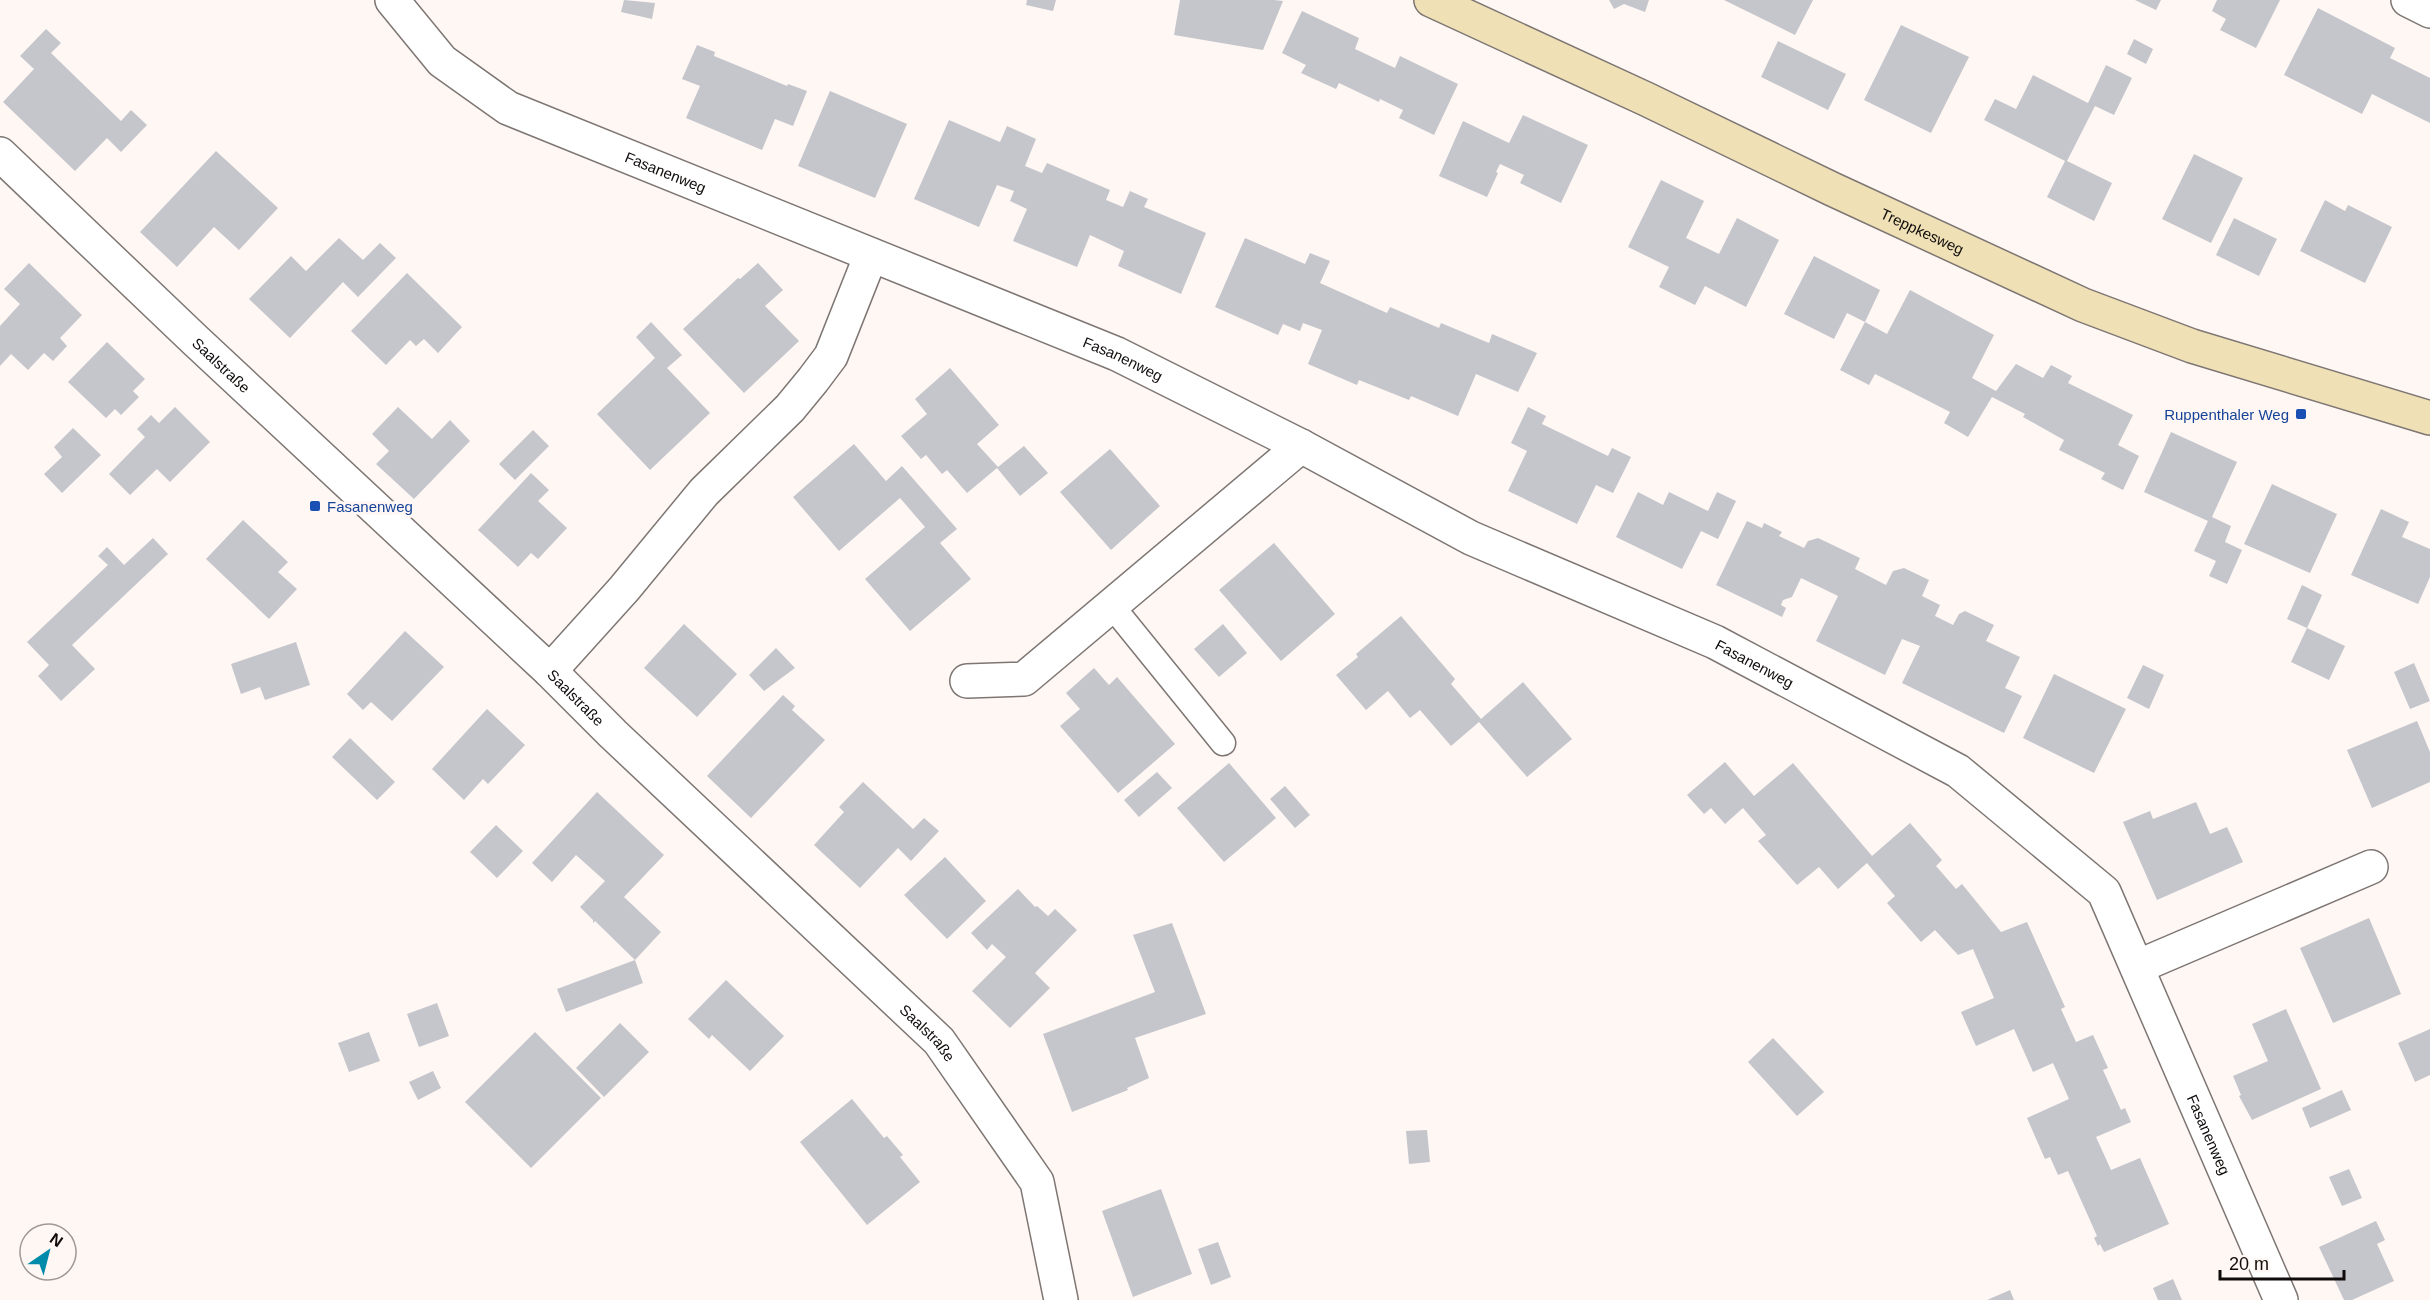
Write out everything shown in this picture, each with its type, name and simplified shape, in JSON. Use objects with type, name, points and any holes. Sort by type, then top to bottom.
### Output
[{"type":"street","name":"Fasanenweg","points":[[392,0],[442,61],[508,108],[1117,354],[1301,446],[1471,538],[1714,642],[1958,771],[2104,892],[2281,1300]]},
{"type":"street","name":"Treppkesweg","points":[[1431,0],[2083,305],[2192,346],[2430,418]]},
{"type":"street","points":[[2408,0],[2430,11]]},
{"type":"street","name":"Saalstraße","points":[[0,154],[195,340],[550,671],[613,734],[939,1041],[1037,1182],[1061,1300]]},
{"type":"street","points":[[550,671],[624,589],[704,492],[790,408],[813,380],[831,356],[871,255]]},
{"type":"street","points":[[967,681],[1024,679],[1301,446]]},
{"type":"street","points":[[2137,967],[2371,867]]},
{"type":"lane","points":[[1112,606],[1223,743]]},
{"type":"building","points":[[624,0],[655,3],[652,19],[621,12]]},
{"type":"building","points":[[1027,0],[1056,0],[1053,11],[1026,5]]},
{"type":"building","points":[[1180,0],[1283,1],[1263,50],[1174,35]]},
{"type":"building","points":[[1609,0],[1649,0],[1645,12],[1624,4],[1614,9]]},
{"type":"building","points":[[1724,0],[1813,0],[1795,35]]},
{"type":"building","points":[[2135,0],[2161,0],[2156,10]]},
{"type":"building","points":[[2217,0],[2280,0],[2256,48],[2220,30],[2226,19],[2212,11]]},
{"type":"building","points":[[2318,8],[2395,48],[2390,58],[2430,78],[2430,123],[2372,94],[2362,114],[2284,75]]},
{"type":"building","points":[[1302,11],[1359,38],[1355,49],[1395,68],[1400,56],[1458,84],[1434,135],[1399,118],[1403,110],[1380,99],[1379,102],[1339,83],[1336,89],[1301,73],[1306,65],[1282,53]]},
{"type":"building","points":[[1901,25],[1969,57],[1931,133],[1864,100]]},
{"type":"building","points":[[46,29],[61,43],[51,53],[121,121],[131,110],[147,125],[121,152],[107,138],[75,171],[3,102],[34,69],[20,56]]},
{"type":"building","points":[[2134,39],[2153,49],[2146,64],[2127,54]]},
{"type":"building","points":[[1778,41],[1846,74],[1828,110],[1761,77]]},
{"type":"building","points":[[697,45],[715,52],[714,56],[787,86],[788,84],[807,91],[793,126],[775,119],[762,150],[686,118],[700,86],[682,79]]},
{"type":"building","points":[[2106,65],[2132,78],[2114,115],[2095,106],[2067,161],[2112,183],[2094,221],[2047,197],[2065,161],[1984,120],[1995,99],[2016,109],[2033,75],[2088,103]]},
{"type":"building","points":[[830,91],[907,124],[875,198],[798,166]]},
{"type":"building","points":[[1523,115],[1588,145],[1561,203],[1520,183],[1524,175],[1500,164],[1487,197],[1439,176],[1463,121],[1509,143]]},
{"type":"building","points":[[949,120],[1000,142],[1007,126],[1036,139],[1025,166],[1042,173],[1047,163],[1110,190],[1106,200],[1123,207],[1130,191],[1148,199],[1144,207],[1206,233],[1181,294],[1118,266],[1124,251],[1090,235],[1077,267],[1013,241],[1027,209],[1010,201],[1014,191],[997,185],[979,227],[914,199]]},
{"type":"building","points":[[216,151],[278,208],[239,250],[214,227],[177,267],[140,232]]},
{"type":"building","points":[[2194,154],[2243,178],[2211,243],[2162,219]]},
{"type":"building","points":[[1661,180],[1704,201],[1686,238],[1719,254],[1737,218],[1779,240],[1746,307],[1705,286],[1695,305],[1659,287],[1669,267],[1628,247]]},
{"type":"building","points":[[2325,200],[2345,211],[2348,205],[2392,227],[2365,283],[2300,251]]},
{"type":"building","points":[[2234,218],[2277,239],[2259,276],[2216,255]]},
{"type":"building","points":[[339,238],[363,260],[380,243],[396,258],[358,297],[343,282],[290,338],[249,299],[291,256],[306,271]]},
{"type":"building","points":[[1245,238],[1305,264],[1310,253],[1330,261],[1320,283],[1387,313],[1390,307],[1439,328],[1441,323],[1489,343],[1492,334],[1537,353],[1518,392],[1476,374],[1458,416],[1411,396],[1409,400],[1359,380],[1357,385],[1308,364],[1322,330],[1303,323],[1300,331],[1283,324],[1278,335],[1215,307]]},
{"type":"building","points":[[1814,256],[1880,290],[1865,322],[1847,313],[1834,339],[1784,314]]},
{"type":"building","points":[[29,263],[82,315],[60,338],[67,346],[53,361],[44,353],[28,370],[11,354],[0,366],[0,326],[20,304],[4,289]]},
{"type":"building","points":[[758,263],[783,290],[765,306],[799,341],[744,393],[683,329],[738,278],[740,279]]},
{"type":"building","points":[[407,273],[462,327],[438,353],[424,339],[416,346],[410,340],[386,365],[351,331]]},
{"type":"building","points":[[1910,290],[1994,335],[1972,378],[1996,391],[2016,364],[2043,378],[2051,365],[2072,376],[2068,383],[2133,415],[2118,445],[2139,456],[2123,490],[2101,479],[2105,473],[2059,450],[2064,440],[2023,417],[2025,414],[1992,397],[1968,437],[1944,423],[1950,412],[1875,374],[1869,385],[1840,370],[1865,322],[1887,334]]},
{"type":"building","points":[[651,322],[682,355],[667,368],[710,413],[650,470],[597,414],[655,358],[636,337]]},
{"type":"building","points":[[107,342],[145,379],[133,391],[139,397],[121,415],[115,409],[106,418],[68,382]]},
{"type":"building","points":[[950,368],[999,425],[977,444],[998,467],[1024,446],[1048,473],[1020,496],[997,468],[967,493],[947,470],[942,474],[926,455],[921,459],[901,436],[927,414],[915,399]]},
{"type":"building","points":[[175,407],[210,442],[170,482],[157,469],[130,495],[109,474],[145,437],[137,429],[151,415],[159,423]]},
{"type":"building","points":[[398,407],[432,439],[450,420],[470,441],[414,499],[376,464],[389,451],[372,434]]},
{"type":"building","points":[[1528,407],[1546,416],[1542,424],[1608,456],[1612,448],[1631,457],[1613,493],[1596,485],[1577,524],[1508,491],[1527,451],[1511,443]]},
{"type":"building","points":[[73,428],[101,455],[62,493],[44,474],[62,457],[54,447]]},
{"type":"building","points":[[533,430],[549,446],[515,480],[499,464]]},
{"type":"building","points":[[2171,432],[2237,462],[2212,517],[2231,526],[2225,542],[2242,550],[2227,584],[2209,576],[2216,561],[2194,551],[2208,521],[2144,492]]},
{"type":"building","points":[[854,444],[886,481],[902,466],[957,529],[940,543],[971,579],[910,631],[865,579],[925,527],[900,498],[839,551],[793,497]]},
{"type":"building","points":[[1110,449],[1160,506],[1111,550],[1060,492]]},
{"type":"building","points":[[531,473],[549,490],[538,501],[567,528],[538,559],[531,553],[518,567],[478,530]]},
{"type":"building","points":[[2272,484],[2337,514],[2310,573],[2244,544]]},
{"type":"building","points":[[1638,492],[1663,505],[1669,492],[1708,511],[1717,492],[1736,501],[1718,539],[1701,531],[1682,569],[1616,537]]},
{"type":"building","points":[[2381,509],[2409,522],[2402,537],[2430,549],[2430,577],[2418,604],[2351,575]]},
{"type":"building","points":[[243,520],[288,562],[278,572],[297,589],[269,619],[206,559]]},
{"type":"building","points":[[1747,521],[1762,528],[1764,523],[1782,532],[1779,536],[1804,548],[1808,541],[1818,538],[1860,558],[1855,569],[1886,585],[1893,571],[1904,568],[1929,580],[1922,596],[1940,605],[1935,616],[1953,625],[1959,614],[1965,611],[1994,625],[1986,641],[2020,657],[2005,688],[2022,696],[2004,733],[1902,683],[1920,646],[1902,639],[1885,675],[1816,641],[1838,596],[1801,578],[1792,597],[1783,600],[1781,605],[1786,608],[1782,617],[1716,585]]},
{"type":"building","points":[[153,538],[168,554],[72,645],[95,669],[61,701],[38,676],[49,665],[27,642],[108,565],[98,556],[107,547],[124,565]]},
{"type":"building","points":[[1274,543],[1335,614],[1281,661],[1219,590]]},
{"type":"building","points":[[2302,585],[2322,595],[2307,628],[2287,619]]},
{"type":"building","points":[[1401,616],[1455,679],[1451,684],[1481,719],[1523,682],[1572,739],[1527,777],[1479,722],[1451,746],[1420,710],[1410,718],[1388,691],[1366,710],[1336,675],[1358,657],[1356,654]]},
{"type":"building","points":[[684,624],[737,674],[697,717],[644,668]]},
{"type":"building","points":[[1223,624],[1247,653],[1219,677],[1194,649]]},
{"type":"building","points":[[2307,628],[2345,646],[2329,680],[2291,662]]},
{"type":"building","points":[[405,631],[444,667],[392,721],[371,702],[363,710],[347,694]]},
{"type":"building","points":[[296,642],[310,685],[265,700],[260,687],[241,694],[231,664]]},
{"type":"building","points":[[776,648],[795,668],[764,691],[749,675]]},
{"type":"building","points":[[2414,663],[2430,701],[2410,709],[2394,672]]},
{"type":"building","points":[[2143,665],[2164,675],[2149,709],[2127,698]]},
{"type":"building","points":[[1094,668],[1109,685],[1117,677],[1175,744],[1118,793],[1060,726],[1080,709],[1066,693]]},
{"type":"building","points":[[2054,674],[2126,709],[2094,773],[2023,738]]},
{"type":"building","points":[[783,695],[795,706],[792,710],[825,740],[751,818],[707,776]]},
{"type":"building","points":[[487,709],[525,745],[488,784],[483,779],[464,800],[432,769]]},
{"type":"building","points":[[2417,721],[2430,752],[2430,782],[2372,808],[2347,750]]},
{"type":"building","points":[[350,738],[395,782],[377,800],[332,757]]},
{"type":"building","points":[[1725,762],[1754,796],[1793,763],[1872,856],[1910,823],[1942,860],[1936,866],[1956,889],[1962,884],[2001,932],[2027,922],[2065,1007],[2061,1009],[2076,1042],[2093,1035],[2108,1068],[2103,1070],[2121,1110],[2125,1108],[2131,1122],[2096,1137],[2111,1170],[2140,1158],[2169,1224],[2104,1252],[2100,1244],[2098,1246],[2094,1238],[2097,1236],[2068,1171],[2058,1175],[2050,1157],[2045,1159],[2027,1118],[2069,1099],[2053,1063],[2033,1072],[2014,1029],[1976,1046],[1961,1012],[1994,998],[1973,949],[1958,955],[1935,930],[1921,942],[1887,903],[1895,896],[1867,863],[1838,889],[1819,867],[1797,885],[1758,841],[1766,835],[1743,808],[1725,824],[1711,808],[1704,814],[1687,795]]},
{"type":"building","points":[[1229,763],[1276,818],[1224,862],[1177,808]]},
{"type":"building","points":[[1157,772],[1172,788],[1139,817],[1124,800]]},
{"type":"building","points":[[863,782],[913,829],[924,818],[939,831],[911,861],[898,848],[860,888],[814,845],[844,812],[839,807]]},
{"type":"building","points":[[1285,786],[1310,815],[1295,828],[1270,799]]},
{"type":"building","points":[[597,792],[664,855],[624,897],[661,932],[635,960],[595,921],[593,923],[593,920],[580,907],[605,881],[576,855],[552,882],[532,863]]},
{"type":"building","points":[[2196,802],[2210,834],[2227,827],[2243,862],[2157,900],[2123,822],[2150,811],[2153,819]]},
{"type":"building","points":[[496,825],[523,851],[497,878],[470,852]]},
{"type":"building","points":[[945,857],[986,901],[947,939],[904,895]]},
{"type":"building","points":[[1018,889],[1035,907],[1037,906],[1048,916],[1055,909],[1077,930],[1035,973],[1050,988],[1010,1028],[972,991],[1006,957],[992,944],[987,950],[971,933]]},
{"type":"building","points":[[2369,918],[2401,994],[2333,1023],[2300,948]]},
{"type":"building","points":[[1172,923],[1206,1014],[1135,1038],[1149,1078],[1127,1088],[1128,1090],[1072,1112],[1043,1034],[1155,992],[1133,935]]},
{"type":"building","points":[[635,960],[643,983],[566,1012],[557,989]]},
{"type":"building","points":[[726,980],[784,1036],[750,1071],[712,1035],[709,1039],[688,1019]]},
{"type":"building","points":[[437,1003],[449,1036],[419,1047],[407,1014]]},
{"type":"building","points":[[2286,1009],[2321,1089],[2252,1120],[2239,1096],[2241,1095],[2233,1076],[2268,1061],[2252,1024]]},
{"type":"building","points":[[620,1023],[649,1052],[604,1097],[576,1068]]},
{"type":"building","points":[[2430,1029],[2430,1075],[2415,1082],[2398,1043]]},
{"type":"building","points":[[369,1032],[380,1061],[349,1072],[338,1043]]},
{"type":"building","points":[[535,1032],[601,1098],[531,1168],[465,1102]]},
{"type":"building","points":[[1773,1038],[1824,1092],[1797,1116],[1748,1062]]},
{"type":"building","points":[[433,1071],[441,1088],[418,1100],[409,1082]]},
{"type":"building","points":[[2342,1090],[2351,1110],[2310,1128],[2302,1108]]},
{"type":"building","points":[[852,1099],[884,1138],[887,1136],[903,1155],[900,1157],[920,1182],[867,1225],[800,1142]]},
{"type":"building","points":[[1427,1130],[1430,1162],[1409,1164],[1406,1131]]},
{"type":"building","points":[[2349,1169],[2362,1198],[2342,1206],[2329,1177]]},
{"type":"building","points":[[1161,1189],[1192,1274],[1133,1297],[1102,1211]]},
{"type":"building","points":[[2376,1221],[2385,1240],[2377,1244],[2394,1281],[2352,1300],[2344,1300],[2319,1247]]},
{"type":"building","points":[[1218,1242],[1231,1277],[1211,1285],[1198,1249]]},
{"type":"building","points":[[2173,1279],[2182,1300],[2158,1300],[2153,1288]]},
{"type":"building","points":[[2010,1290],[2014,1300],[1987,1300]]},
{"type":"place","name":"Ruppenthaler Weg","points":[[2301,414]]},
{"type":"place","name":"Fasanenweg","points":[[315,506]]}]
